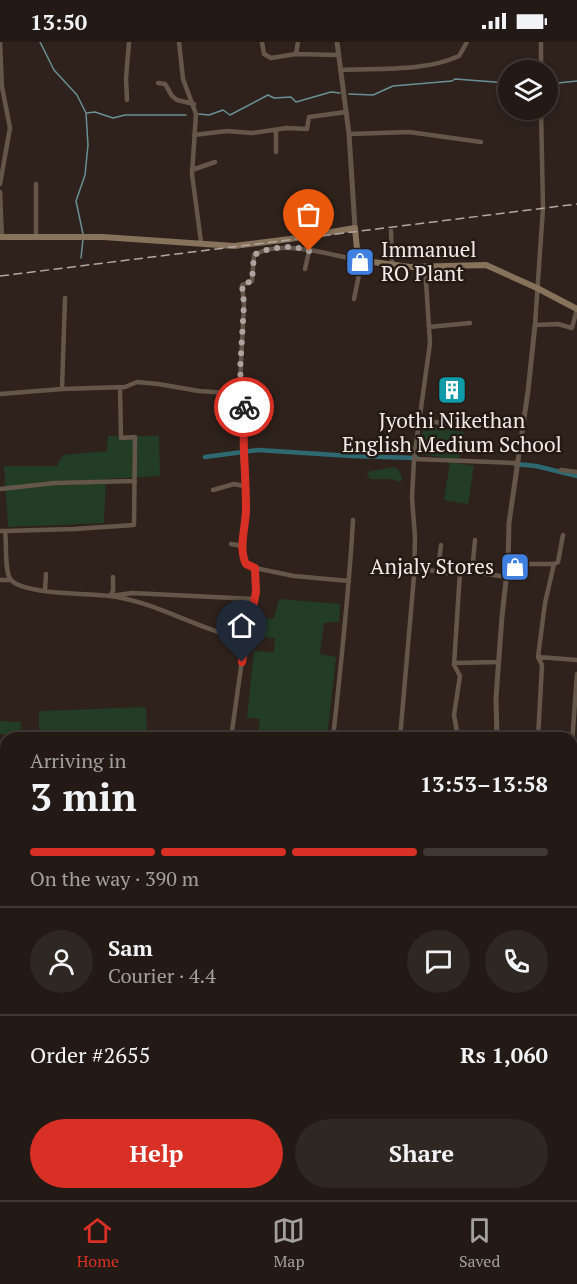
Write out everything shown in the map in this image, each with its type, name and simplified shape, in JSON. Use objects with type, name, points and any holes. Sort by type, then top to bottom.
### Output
[{"type":"main road","points":[[1,237],[83,237],[201,242],[234,246],[355,228],[360,260],[392,265],[486,265],[577,309]]},
{"type":"street","points":[[0,42],[2,87],[10,128],[0,184]]},
{"type":"street","points":[[127,100],[129,42]]},
{"type":"street","points":[[179,42],[183,79],[196,114],[192,170],[201,242]]},
{"type":"street","points":[[262,42],[264,54],[269,58],[296,54],[339,55]]},
{"type":"street","points":[[296,54],[298,42]]},
{"type":"street","points":[[337,42],[349,134],[355,228]]},
{"type":"street","points":[[340,70],[394,68],[436,63],[459,56],[467,42]]},
{"type":"street","points":[[541,42],[541,60]]},
{"type":"street","points":[[158,83],[165,84],[177,100],[194,104]]},
{"type":"street","points":[[194,135],[226,130],[252,133],[307,129],[309,117],[346,112]]},
{"type":"street","points":[[497,732],[496,698],[509,555],[509,523],[535,324],[543,208],[541,120]]},
{"type":"street","points":[[276,130],[276,152]]},
{"type":"street","points":[[349,134],[409,132],[482,142]]},
{"type":"street","points":[[192,170],[215,162]]},
{"type":"street","points":[[36,184],[36,237]]},
{"type":"street","points":[[0,192],[1,237]]},
{"type":"street","points":[[391,231],[392,265]]},
{"type":"street","points":[[349,581],[294,576],[255,568],[246,564],[244,560],[246,510],[242,447],[243,394],[240,371],[244,313],[242,285],[252,281],[254,255],[262,250],[301,247],[309,251],[360,260],[354,299]]},
{"type":"street","points":[[305,269],[309,251]]},
{"type":"street","points":[[400,732],[414,567],[415,537],[412,498],[414,458],[428,366],[429,327],[425,266]]},
{"type":"street","points":[[62,389],[65,298]]},
{"type":"street","points":[[535,324],[558,324],[572,328],[577,309]]},
{"type":"street","points":[[429,327],[470,323]]},
{"type":"street","points":[[0,394],[62,389],[120,388],[132,386],[137,382],[199,392],[243,394]]},
{"type":"street","points":[[11,580],[2,531],[134,525],[135,437],[122,438],[120,388]]},
{"type":"street","points":[[419,418],[452,425]]},
{"type":"street","points":[[414,458],[517,464]]},
{"type":"street","points":[[561,470],[577,472]]},
{"type":"street","points":[[0,489],[55,483],[135,481]]},
{"type":"street","points":[[213,490],[234,484],[244,486]]},
{"type":"street","points":[[334,732],[353,520]]},
{"type":"street","points":[[538,732],[542,665],[538,657],[545,603],[554,564],[558,562],[563,535]]},
{"type":"street","points":[[472,572],[476,540]]},
{"type":"street","points":[[231,544],[243,546]]},
{"type":"street","points":[[438,572],[441,544]]},
{"type":"street","points":[[509,555],[525,556],[526,564],[554,564]]},
{"type":"street","points":[[414,567],[438,572],[472,572],[507,576]]},
{"type":"street","points":[[232,732],[245,639],[254,598],[255,568]]},
{"type":"street","points":[[457,732],[454,715],[460,676],[454,663],[460,572]]},
{"type":"street","points":[[45,590],[46,574]]},
{"type":"street","points":[[110,596],[113,591],[113,577]]},
{"type":"street","points":[[0,580],[11,580],[21,585],[45,590],[110,596],[155,608],[223,635],[245,639]]},
{"type":"street","points":[[110,596],[132,592],[254,598]]},
{"type":"street","points":[[538,657],[577,660]]},
{"type":"street","points":[[454,663],[499,662]]},
{"type":"street","points":[[573,732],[577,674]]},
{"type":"green space","points":[[423,425],[464,432],[459,460],[419,454]]},
{"type":"green space","points":[[108,436],[159,436],[160,476],[106,479],[104,523],[8,527],[4,466],[57,466],[63,455],[107,451]]},
{"type":"green space","points":[[450,462],[474,466],[468,504],[444,500]]},
{"type":"green space","points":[[394,467],[399,470],[402,478],[400,482],[393,479],[370,479],[367,472]]},
{"type":"green space","points":[[279,599],[340,604],[339,622],[324,623],[320,654],[336,657],[328,732],[258,732],[260,719],[247,718],[254,651],[274,652],[275,638],[251,636],[256,620],[274,618]]},
{"type":"green space","points":[[146,707],[147,732],[39,732],[39,711]]},
{"type":"green space","points":[[0,721],[21,722],[21,732],[0,732]]},
{"type":"waterway","points":[[40,42],[54,70],[77,95],[86,113],[88,145],[85,175],[76,201],[83,234]]},
{"type":"waterway","points":[[349,94],[373,95],[393,86],[455,79],[498,82]]},
{"type":"waterway","points":[[558,83],[577,81]]},
{"type":"waterway","points":[[199,114],[209,115],[223,110],[230,115],[268,95],[274,98],[291,97],[296,102],[331,92],[340,93]]},
{"type":"waterway","points":[[87,113],[95,112],[113,118],[125,115],[186,115]]},
{"type":"waterway","points":[[81,258],[83,239]]},
{"type":"waterway","points":[[205,457],[258,450],[417,458]]},
{"type":"waterway","points":[[515,464],[536,466],[577,476]]},
{"type":"railway","points":[[0,276],[577,204]]},
{"type":"way so far","points":[[244,407],[245,400],[240,383],[244,304],[242,285],[252,281],[254,255],[262,250],[301,247],[309,251]]},
{"type":"place","name":"Immanuel RO Plant","points":[[360,262]]},
{"type":"place","name":"Jyothi Nikethan English Medium School","points":[[452,390]]},
{"type":"place","name":"Anjaly Stores","points":[[515,567]]},
{"type":"route","points":[[242,662],[256,592],[255,568],[246,564],[243,547],[246,510],[242,447],[244,407]]}]
